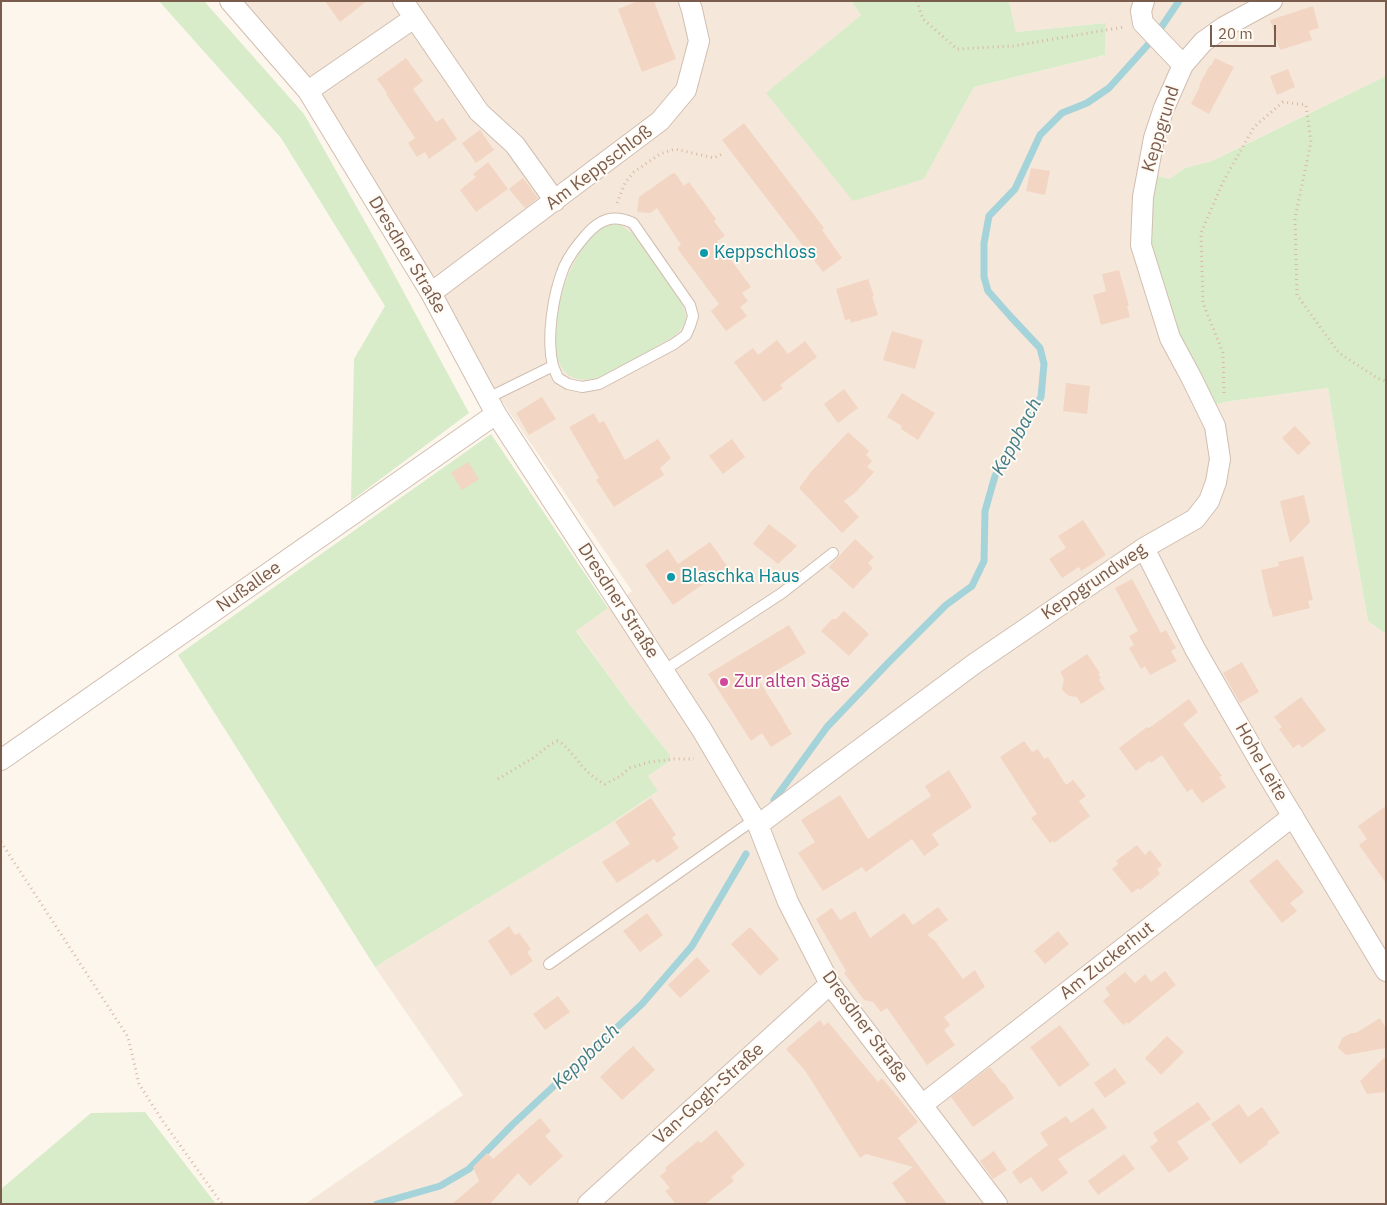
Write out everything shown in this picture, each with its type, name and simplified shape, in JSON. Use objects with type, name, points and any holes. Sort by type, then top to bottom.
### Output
[{"type":"street","name":"Dresdner Straße","points":[[230,1],[308,91],[431,294],[492,406],[702,730],[756,822],[788,902],[830,984],[997,1204]]},
{"type":"street","points":[[403,1],[479,112],[515,145],[555,201]]},
{"type":"street","name":"Am Keppschloß","points":[[431,294],[660,121],[686,90],[699,41],[689,1]]},
{"type":"street","points":[[1144,1],[1141,11],[1147,27],[1177,58]]},
{"type":"street","name":"Keppgrund","points":[[1141,245],[1143,197],[1154,138],[1177,58],[1224,27],[1272,1]]},
{"type":"street","points":[[308,91],[414,18]]},
{"type":"street","name":"Keppgrundweg","points":[[756,822],[974,664],[1144,548],[1195,519],[1209,501],[1216,482],[1220,459],[1215,426],[1170,338],[1141,245]]},
{"type":"street","name":"Nußallee","points":[[1,760],[492,406]]},
{"type":"street","name":"Hohe Leite","points":[[1144,548],[1195,649],[1386,971]]},
{"type":"street","name":"Am Zuckerhut","points":[[922,1105],[1293,816]]},
{"type":"street","name":"Van-Gogh-Straße","points":[[588,1204],[830,984]]},
{"type":"lane","points":[[615,218],[633,223],[690,306],[693,316],[686,335],[674,344],[599,384],[582,386],[568,384],[558,378],[553,366],[550,354],[552,314],[565,266],[580,241],[594,226],[604,220],[615,218]]},
{"type":"lane","points":[[492,406],[553,366]]},
{"type":"lane","points":[[663,671],[782,593],[833,553]]},
{"type":"lane","points":[[549,964],[756,822]]},
{"type":"path","points":[[917,1],[923,19],[958,48],[1013,46],[1147,27]]},
{"type":"path","points":[[1224,397],[1223,354],[1203,303],[1201,233],[1223,182],[1254,127],[1283,102],[1306,105],[1311,142],[1295,218],[1297,295],[1339,353],[1377,378],[1386,381]]},
{"type":"path","points":[[615,218],[618,199],[624,183],[634,172],[660,154],[675,149],[714,158],[724,153]]},
{"type":"path","points":[[498,779],[557,741],[563,743],[595,780],[605,784],[619,777],[630,768],[650,762],[695,759]]},
{"type":"path","points":[[1,842],[128,1038],[139,1084],[162,1120],[222,1204]]},
{"type":"shaded area","points":[[240,1],[851,1],[861,15],[767,93],[924,179],[974,87],[1105,55],[1106,23],[1016,32],[1009,1],[1386,1],[1386,76],[1212,161],[1185,168],[1169,179],[1212,406],[1224,402],[1328,388],[1368,621],[1386,634],[1386,1204],[305,1204],[463,1095],[375,967],[608,825],[658,791],[648,776],[670,761],[670,755],[630,705],[576,630],[632,591],[490,384]]},
{"type":"green space","points":[[159,1],[204,1],[304,114],[381,250],[469,413],[351,501],[354,359],[385,306],[281,138]]},
{"type":"green space","points":[[851,1],[1009,1],[1016,32],[1106,23],[1105,55],[974,87],[924,179],[853,201],[766,93],[861,15]]},
{"type":"green space","points":[[1386,76],[1386,634],[1368,621],[1328,388],[1224,402],[1212,406],[1175,333],[1150,244],[1151,202],[1156,176],[1169,179],[1185,168],[1212,161]]},
{"type":"green space","points":[[619,224],[636,236],[678,298],[684,309],[685,323],[673,337],[605,375],[596,378],[573,378],[560,365],[555,342],[557,315],[564,286],[576,259],[591,238],[607,226]]},
{"type":"green space","points":[[491,434],[608,608],[576,631],[630,705],[670,755],[670,761],[648,776],[658,791],[608,825],[375,967],[178,655]]},
{"type":"green space","points":[[145,1112],[216,1204],[1,1204],[1,1189],[91,1113]]},
{"type":"building","points":[[325,1],[367,1],[340,22]]},
{"type":"building","points":[[638,1],[654,1],[676,59],[642,72],[618,9]]},
{"type":"building","points":[[1313,6],[1319,28],[1309,31],[1312,40],[1280,50],[1270,20]]},
{"type":"building","points":[[406,58],[423,81],[413,89],[436,122],[443,118],[457,139],[429,159],[425,152],[417,157],[408,143],[415,138],[377,79]]},
{"type":"building","points":[[1215,58],[1234,67],[1209,114],[1191,104],[1199,85]]},
{"type":"building","points":[[1288,69],[1295,87],[1277,95],[1270,76]]},
{"type":"building","points":[[744,123],[824,228],[822,230],[842,258],[823,272],[722,140]]},
{"type":"building","points":[[480,130],[494,150],[476,163],[462,143]]},
{"type":"building","points":[[488,162],[508,189],[476,212],[460,190],[476,177],[473,174]]},
{"type":"building","points":[[1031,168],[1050,171],[1045,195],[1026,191]]},
{"type":"building","name":"Keppschloss","points":[[675,173],[684,186],[689,182],[716,219],[714,221],[725,236],[717,241],[751,287],[742,293],[748,301],[740,307],[747,316],[726,331],[711,311],[719,304],[677,248],[681,245],[657,208],[650,213],[637,212],[639,197]]},
{"type":"building","points":[[523,178],[538,198],[525,208],[509,189]]},
{"type":"building","points":[[1119,270],[1129,306],[1127,306],[1130,317],[1101,325],[1093,295],[1106,291],[1102,274]]},
{"type":"building","points":[[868,279],[878,315],[851,323],[850,319],[845,320],[836,289]]},
{"type":"building","points":[[892,331],[923,340],[915,369],[883,360]]},
{"type":"building","points":[[777,340],[788,354],[805,341],[817,357],[780,385],[783,388],[764,402],[734,362],[753,348],[758,355]]},
{"type":"building","points":[[1066,383],[1090,386],[1087,414],[1063,411]]},
{"type":"building","points":[[844,389],[858,408],[838,423],[824,404]]},
{"type":"building","points":[[902,393],[935,413],[918,440],[901,429],[902,426],[887,417]]},
{"type":"building","points":[[542,397],[556,419],[529,435],[516,413]]},
{"type":"building","points":[[594,413],[599,423],[604,421],[625,460],[658,439],[671,458],[660,468],[664,475],[614,507],[596,480],[599,478],[569,427]]},
{"type":"building","points":[[1295,426],[1311,443],[1298,455],[1282,438]]},
{"type":"building","points":[[848,432],[869,451],[866,455],[872,461],[867,467],[874,472],[856,492],[844,501],[859,517],[842,533],[799,488],[811,472]]},
{"type":"building","points":[[732,439],[745,457],[723,474],[709,456]]},
{"type":"building","points":[[468,462],[479,479],[462,490],[451,473]]},
{"type":"building","points":[[1304,495],[1310,522],[1290,543],[1280,501]]},
{"type":"building","points":[[1083,520],[1106,555],[1081,571],[1079,567],[1062,578],[1049,559],[1066,548],[1058,536]]},
{"type":"building","points":[[769,524],[797,546],[778,564],[753,544]]},
{"type":"building","points":[[855,539],[874,557],[868,563],[873,568],[853,589],[829,567]]},
{"type":"building","points":[[710,542],[728,567],[673,605],[645,565],[668,549],[678,564]]},
{"type":"building","points":[[1303,556],[1313,600],[1308,601],[1310,608],[1273,617],[1261,570],[1279,566],[1278,562]]},
{"type":"building","points":[[1132,579],[1161,633],[1166,630],[1176,648],[1171,651],[1177,661],[1150,675],[1145,666],[1141,669],[1129,648],[1134,645],[1129,636],[1138,631],[1115,588]]},
{"type":"building","points":[[844,611],[869,634],[849,656],[821,631],[832,619],[836,619]]},
{"type":"building","points":[[789,625],[806,653],[759,681],[792,734],[771,747],[762,733],[751,741],[708,674]]},
{"type":"building","points":[[1087,654],[1100,673],[1098,674],[1101,678],[1099,680],[1105,689],[1081,704],[1077,697],[1069,696],[1062,689],[1064,679],[1060,672]]},
{"type":"building","points":[[1242,662],[1259,692],[1240,703],[1223,673]]},
{"type":"building","points":[[1301,697],[1326,730],[1302,748],[1299,744],[1293,748],[1279,729],[1282,727],[1274,717]]},
{"type":"building","points":[[1189,699],[1198,712],[1183,724],[1222,776],[1219,777],[1226,787],[1202,803],[1192,789],[1187,792],[1162,755],[1151,763],[1149,761],[1136,771],[1119,748]]},
{"type":"building","points":[[1024,741],[1032,752],[1038,749],[1044,759],[1048,757],[1066,785],[1073,780],[1086,796],[1079,801],[1090,816],[1054,843],[1053,841],[1050,843],[1031,818],[1037,814],[1000,757]]},
{"type":"building","points":[[949,770],[972,807],[932,834],[939,845],[924,856],[912,839],[866,872],[862,867],[823,891],[798,853],[815,842],[801,820],[840,795],[868,839],[931,796],[925,786]]},
{"type":"building","points":[[651,798],[676,835],[672,838],[679,848],[657,863],[654,859],[617,883],[602,862],[630,844],[615,822]]},
{"type":"building","points":[[1386,806],[1386,883],[1359,845],[1367,839],[1358,826]]},
{"type":"building","points":[[1137,845],[1145,855],[1150,850],[1162,865],[1157,869],[1160,874],[1140,890],[1138,888],[1132,893],[1112,869],[1118,864],[1116,861]]},
{"type":"building","points":[[1277,859],[1304,892],[1290,903],[1297,911],[1282,923],[1249,881]]},
{"type":"building","points":[[938,907],[948,920],[927,935],[935,941],[963,979],[975,970],[985,987],[944,1017],[950,1025],[944,1030],[955,1045],[927,1065],[887,1008],[881,1012],[873,1002],[864,1000],[844,973],[846,971],[816,919],[832,908],[840,920],[855,911],[870,938],[904,913],[913,925]]},
{"type":"building","points":[[647,913],[663,935],[640,952],[623,931]]},
{"type":"building","points":[[509,926],[515,935],[519,933],[531,949],[527,952],[533,961],[511,976],[488,941]]},
{"type":"building","points":[[750,927],[779,959],[760,976],[731,944]]},
{"type":"building","points":[[1058,931],[1069,944],[1045,964],[1034,951]]},
{"type":"building","points":[[697,957],[710,971],[680,998],[668,985]]},
{"type":"building","points":[[1165,971],[1176,985],[1128,1024],[1127,1022],[1123,1025],[1103,1001],[1110,995],[1105,988],[1125,972],[1135,983],[1145,974],[1151,982]]},
{"type":"building","points":[[558,996],[570,1012],[545,1030],[533,1014]]},
{"type":"building","points":[[1380,1018],[1386,1028],[1386,1048],[1346,1055],[1338,1048],[1342,1038],[1351,1033],[1356,1033]]},
{"type":"building","points":[[820,1020],[824,1026],[828,1022],[878,1082],[882,1078],[918,1122],[898,1138],[947,1204],[907,1204],[892,1183],[913,1167],[866,1154],[860,1158],[806,1072],[786,1049]]},
{"type":"building","points":[[1060,1025],[1090,1065],[1059,1087],[1030,1047]]},
{"type":"building","points":[[1167,1036],[1184,1052],[1161,1075],[1145,1058]]},
{"type":"building","points":[[633,1046],[655,1070],[622,1100],[600,1077]]},
{"type":"building","points":[[1386,1056],[1386,1092],[1367,1094],[1360,1081]]},
{"type":"building","points":[[990,1067],[1014,1098],[973,1127],[951,1097]]},
{"type":"building","points":[[1115,1068],[1126,1083],[1105,1098],[1094,1083]]},
{"type":"building","points":[[1198,1102],[1211,1119],[1177,1142],[1189,1159],[1169,1173],[1150,1147],[1158,1141],[1153,1133]]},
{"type":"building","points":[[1239,1104],[1248,1117],[1262,1107],[1280,1133],[1240,1164],[1211,1124]]},
{"type":"building","points":[[1093,1108],[1107,1128],[1058,1159],[1068,1173],[1042,1192],[1031,1177],[1020,1184],[1012,1172],[1048,1145],[1040,1133],[1066,1116],[1071,1123]]},
{"type":"building","points":[[540,1118],[551,1131],[545,1136],[563,1156],[530,1186],[518,1173],[490,1204],[452,1204],[479,1181],[473,1167],[487,1153],[493,1159]]},
{"type":"building","points":[[716,1130],[745,1165],[731,1177],[734,1181],[705,1204],[676,1204],[665,1191],[670,1188],[660,1176],[666,1171],[666,1167],[698,1141],[701,1143]]},
{"type":"building","points":[[994,1151],[1007,1170],[993,1179],[980,1161]]},
{"type":"building","points":[[1124,1154],[1135,1169],[1098,1195],[1088,1181]]},
{"type":"waterway","name":"Keppbach","points":[[774,800],[827,727],[946,605],[972,586],[984,561],[985,511],[995,476],[1041,397],[1044,364],[1040,348],[988,291],[984,277],[984,243],[989,216],[1015,189],[1040,135],[1062,113],[1087,103],[1109,88],[1154,38],[1179,1]]},
{"type":"waterway","name":"Keppbach","points":[[377,1204],[440,1186],[469,1169],[512,1125],[642,1004],[692,946],[746,854]]},
{"type":"place","name":"Keppschloss","points":[[704,253]]},
{"type":"place","name":"Blaschka Haus","points":[[671,577]]},
{"type":"place","name":"Zur alten Säge","points":[[724,682]]}]
